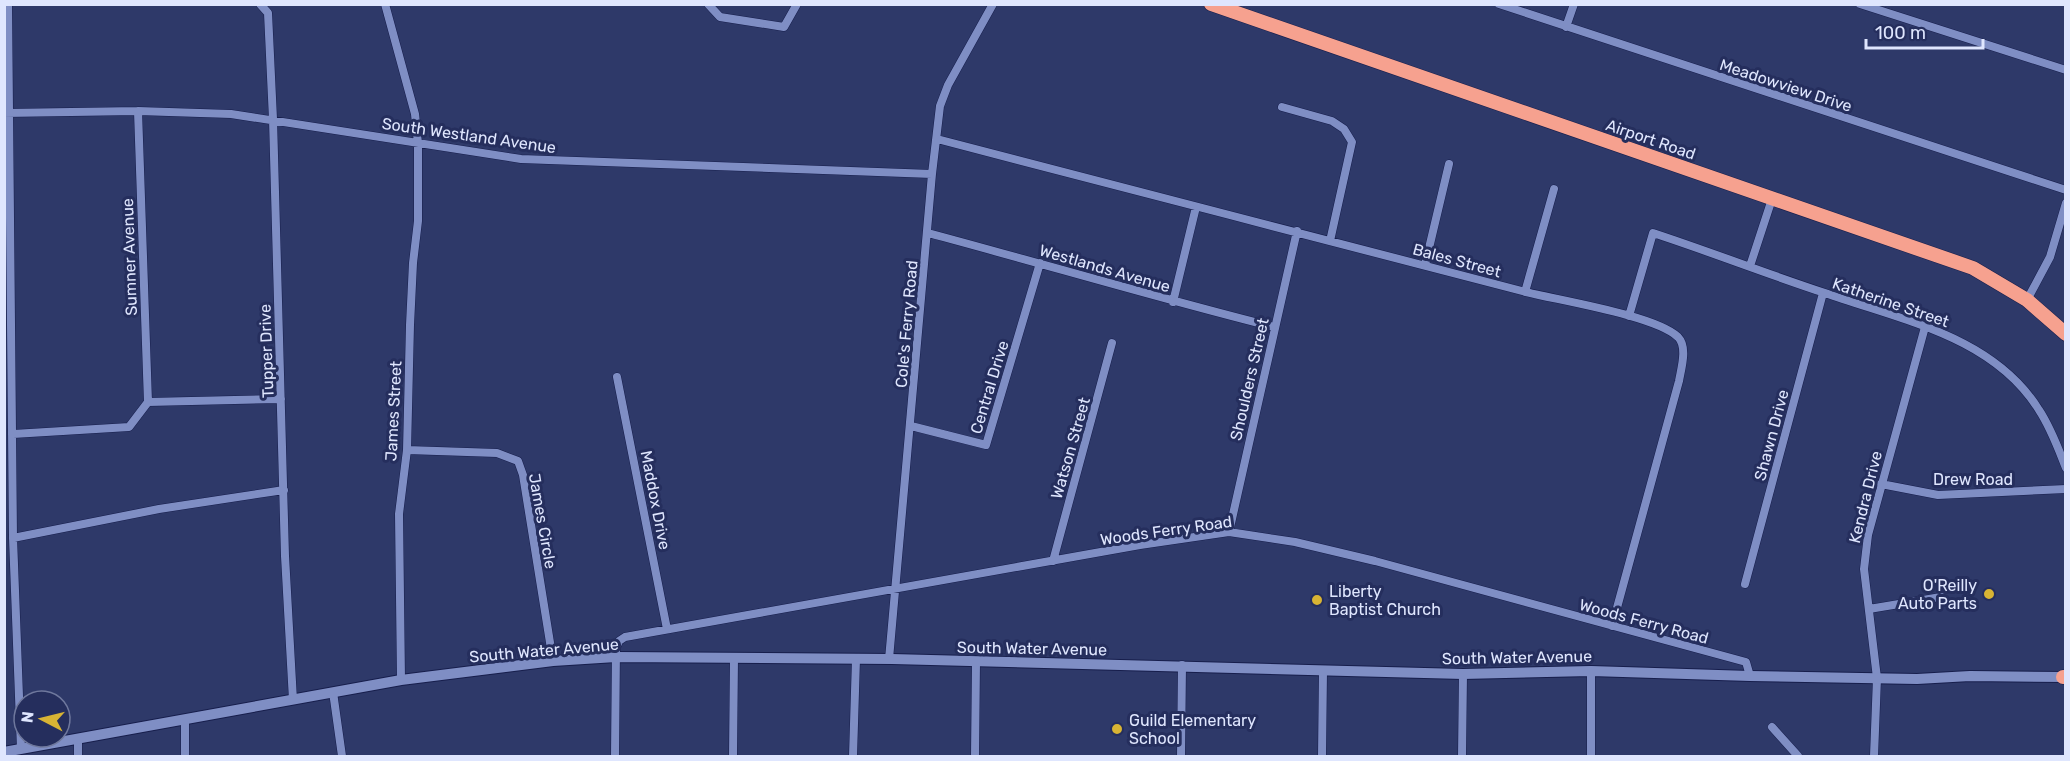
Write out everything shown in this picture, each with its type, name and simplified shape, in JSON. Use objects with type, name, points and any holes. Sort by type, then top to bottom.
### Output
[{"type":"highway","name":"Airport Road","points":[[1211,4],[1973,268],[2027,300],[2066,334]]},
{"type":"main road","name":"South Water Avenue","points":[[72,739],[401,680],[553,661],[616,657],[889,659],[1463,674],[1591,671],[1877,678],[2065,677]]},
{"type":"main road","name":"South Water Avenue","points":[[4,752],[21,749]]},
{"type":"street","points":[[8,4],[7,113],[13,538],[19,689]]},
{"type":"street","name":"Tupper Drive","points":[[260,4],[268,13],[285,556],[293,700]]},
{"type":"street","name":"James Street","points":[[385,4],[415,114],[418,143],[418,221],[410,325],[407,450],[399,514],[401,680]]},
{"type":"street","points":[[708,4],[720,17],[784,27],[797,4]]},
{"type":"street","name":"Cole's Ferry Road","points":[[889,659],[940,106],[948,86],[993,4]]},
{"type":"street","name":"Meadowview Drive","points":[[1498,4],[2066,190]]},
{"type":"street","points":[[1566,27],[1574,4]]},
{"type":"street","points":[[1860,4],[2066,69]]},
{"type":"street","points":[[1282,107],[1332,121],[1344,129],[1352,142],[1330,241]]},
{"type":"street","name":"South Westland Avenue","points":[[7,113],[138,111],[231,114],[491,155],[542,160],[932,174]]},
{"type":"street","name":"Sumner Avenue","points":[[138,111],[148,402]]},
{"type":"street","name":"Bales Street","points":[[937,139],[1525,292],[1629,316],[1660,326],[1679,338],[1683,348],[1679,381],[1612,626]]},
{"type":"street","points":[[1425,265],[1449,164]]},
{"type":"street","points":[[1525,292],[1554,189]]},
{"type":"street","points":[[1750,266],[1772,199]]},
{"type":"street","points":[[2027,300],[2050,257],[2066,203]]},
{"type":"street","points":[[1173,302],[1196,207]]},
{"type":"street","name":"Shoulders Street","points":[[1229,532],[1297,231]]},
{"type":"street","name":"Westlands Avenue","points":[[928,233],[1173,302],[1274,327]]},
{"type":"street","name":"Katherine Street","points":[[1629,316],[1653,233],[1750,266],[1951,336],[1974,348],[2017,383],[2038,408],[2052,431],[2066,468]]},
{"type":"street","name":"Central Drive","points":[[911,426],[986,445],[1040,263]]},
{"type":"street","name":"Shawn Drive","points":[[1746,584],[1823,293]]},
{"type":"street","name":"Kendra Drive","points":[[1874,756],[1877,678],[1864,553],[1925,327]]},
{"type":"street","name":"Watson Street","points":[[1053,561],[1112,343]]},
{"type":"street","name":"Maddox Drive","points":[[617,377],[668,629]]},
{"type":"street","points":[[13,434],[129,427],[148,402],[281,399]]},
{"type":"street","name":"James Circle","points":[[407,450],[497,453],[518,461],[523,475],[553,661]]},
{"type":"street","name":"Drew Road","points":[[1881,484],[1938,495],[2066,489]]},
{"type":"street","points":[[13,538],[159,509],[284,490]]},
{"type":"street","name":"Woods Ferry Road","points":[[616,657],[619,641],[625,637],[897,587],[1229,532],[1295,542],[1375,561],[1746,662],[1750,676]]},
{"type":"street","points":[[1869,609],[1941,597]]},
{"type":"street","points":[[615,756],[616,657]]},
{"type":"street","points":[[733,756],[734,658]]},
{"type":"street","points":[[853,756],[856,659]]},
{"type":"street","points":[[975,756],[976,662]]},
{"type":"street","points":[[1181,756],[1182,665]]},
{"type":"street","points":[[1322,756],[1323,671]]},
{"type":"street","points":[[1591,671],[1591,756]]},
{"type":"street","points":[[1462,756],[1463,674]]},
{"type":"street","points":[[333,692],[342,756]]},
{"type":"street","points":[[185,720],[185,756]]},
{"type":"street","points":[[1772,727],[1798,756]]},
{"type":"street","points":[[78,738],[78,756]]},
{"type":"place","name":"O'Reilly Auto Parts","points":[[1989,594]]},
{"type":"place","name":"Liberty Baptist Church","points":[[1317,600]]},
{"type":"place","name":"Guild Elementary School","points":[[1117,729]]}]
